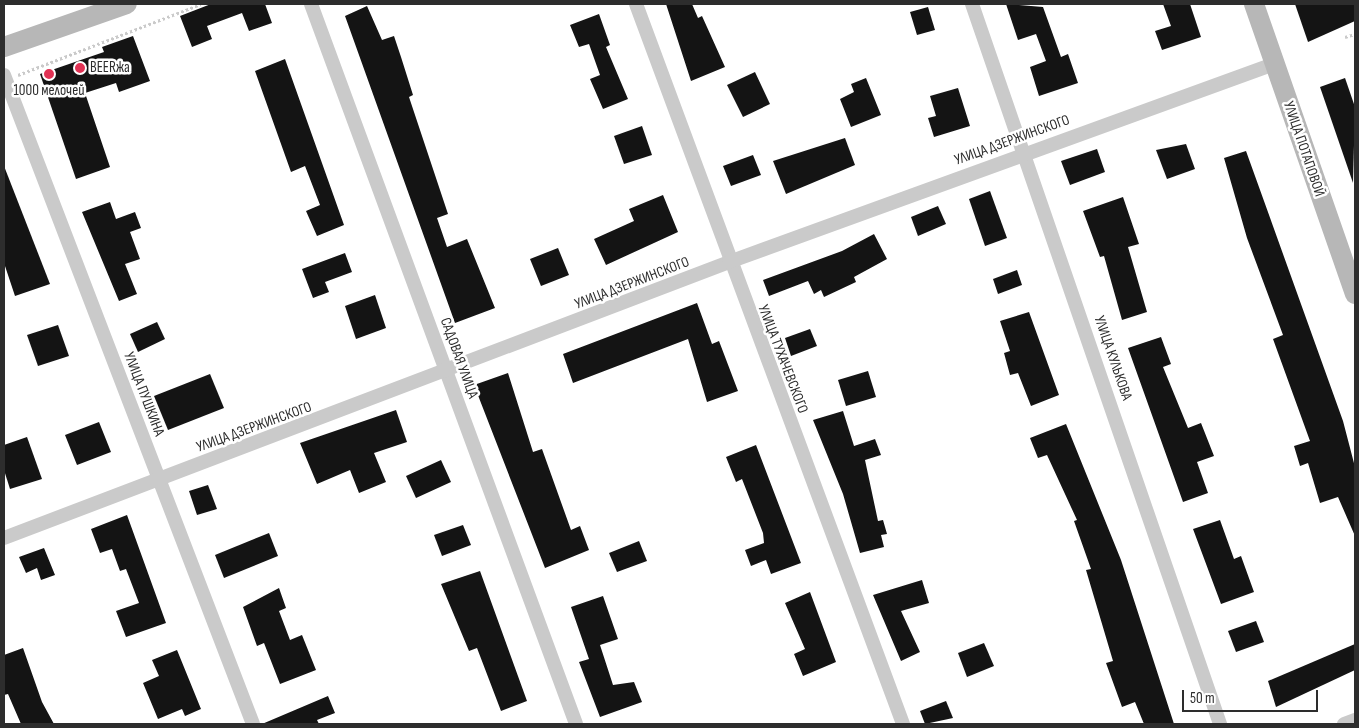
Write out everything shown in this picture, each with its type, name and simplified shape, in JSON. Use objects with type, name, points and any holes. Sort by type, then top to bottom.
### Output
[{"type":"main road","points":[[4,47],[127,4]]},
{"type":"main road","name":"УЛИЦА ПОТАПОВОЙ","points":[[1254,4],[1355,294]]},
{"type":"street","name":"САДОВАЯ УЛИЦА","points":[[311,4],[576,724]]},
{"type":"street","name":"УЛИЦА ТУХАЧЕВСКОГО","points":[[636,4],[729,262],[903,724]]},
{"type":"street","name":"УЛИЦА КУЛЬКОВА","points":[[972,4],[1026,152],[1220,724]]},
{"type":"street","name":"УЛИЦА ДЗЕРЖИНСКОГО","points":[[4,538],[447,372],[729,262],[1026,152],[1274,64]]},
{"type":"street","name":"УЛИЦА ПУШКИНА","points":[[5,77],[253,724]]},
{"type":"street","points":[[1344,724],[1355,720]]},
{"type":"path","points":[[5,77],[201,4]]},
{"type":"path","points":[[1345,37],[1355,34]]},
{"type":"building","points":[[211,4],[265,4],[272,23],[249,31],[242,13],[207,26],[212,39],[192,47],[180,16]]},
{"type":"building","points":[[666,4],[692,4],[698,18],[702,16],[725,67],[691,81]]},
{"type":"building","points":[[1006,4],[1043,7],[1061,57],[1068,54],[1078,83],[1039,96],[1030,67],[1046,61],[1036,34],[1018,40]]},
{"type":"building","points":[[1163,4],[1190,4],[1201,37],[1162,50],[1155,31],[1171,26]]},
{"type":"building","points":[[1295,4],[1355,4],[1355,21],[1308,42]]},
{"type":"building","points":[[367,6],[382,40],[394,36],[401,57],[413,95],[409,97],[448,214],[437,218],[447,247],[467,239],[495,308],[455,323],[345,16]]},
{"type":"building","points":[[928,7],[935,30],[917,35],[910,12]]},
{"type":"building","points":[[599,14],[610,45],[606,47],[628,99],[603,109],[590,79],[600,75],[589,44],[579,47],[570,25]]},
{"type":"building","points":[[133,36],[150,81],[119,92],[116,83],[85,93],[110,167],[76,179],[40,74],[104,52],[102,47]]},
{"type":"building","points":[[285,59],[344,225],[317,236],[306,211],[320,205],[305,166],[291,172],[255,71]]},
{"type":"building","points":[[755,72],[770,104],[743,117],[727,85]]},
{"type":"building","points":[[866,78],[881,115],[851,127],[840,99],[854,92],[851,84]]},
{"type":"building","points":[[1345,78],[1355,107],[1353,183],[1320,87]]},
{"type":"building","points":[[958,88],[970,126],[934,137],[928,118],[936,116],[930,96]]},
{"type":"building","points":[[642,126],[652,155],[624,164],[614,136]]},
{"type":"building","points":[[845,138],[855,165],[786,194],[773,161]]},
{"type":"building","points":[[1186,144],[1195,169],[1167,179],[1156,150]]},
{"type":"building","points":[[1097,149],[1105,172],[1070,185],[1061,161]]},
{"type":"building","points":[[1246,151],[1343,421],[1355,467],[1355,536],[1338,497],[1320,503],[1308,463],[1300,466],[1294,446],[1310,441],[1273,339],[1283,335],[1247,238],[1224,158]]},
{"type":"building","points":[[753,155],[761,175],[731,186],[723,166]]},
{"type":"building","points":[[4,166],[50,284],[15,296],[4,263]]},
{"type":"building","points":[[990,191],[1007,238],[985,246],[969,199]]},
{"type":"building","points":[[663,195],[678,232],[606,265],[594,239],[634,221],[629,209]]},
{"type":"building","points":[[1123,197],[1139,244],[1128,247],[1147,312],[1122,320],[1104,256],[1100,257],[1083,211]]},
{"type":"building","points":[[110,202],[116,219],[135,212],[141,228],[130,232],[140,259],[125,264],[137,294],[119,301],[82,212]]},
{"type":"building","points":[[938,206],[946,224],[918,236],[911,217]]},
{"type":"building","points":[[874,234],[887,259],[854,277],[856,282],[824,297],[821,290],[814,294],[808,281],[769,296],[763,280],[842,251]]},
{"type":"building","points":[[558,248],[569,275],[541,286],[530,259]]},
{"type":"building","points":[[345,253],[352,272],[325,282],[329,292],[313,298],[302,269]]},
{"type":"building","points":[[1017,270],[1022,285],[998,294],[993,279]]},
{"type":"building","points":[[375,295],[386,328],[356,339],[345,306]]},
{"type":"building","points":[[697,303],[712,344],[719,341],[738,391],[707,402],[688,339],[573,383],[563,354]]},
{"type":"building","points":[[1029,312],[1059,395],[1031,406],[1018,373],[1010,375],[1004,353],[1010,351],[1000,321]]},
{"type":"building","points":[[157,322],[165,339],[138,352],[130,334]]},
{"type":"building","points":[[58,325],[69,356],[38,366],[27,335]]},
{"type":"building","points":[[810,329],[817,346],[791,356],[785,338]]},
{"type":"building","points":[[1161,337],[1171,364],[1163,367],[1188,428],[1201,423],[1214,456],[1197,462],[1208,493],[1183,502],[1128,348]]},
{"type":"building","points":[[868,371],[876,397],[846,406],[838,380]]},
{"type":"building","points":[[508,373],[533,452],[542,449],[571,530],[580,526],[589,550],[545,568],[474,385]]},
{"type":"building","points":[[210,374],[224,408],[168,430],[154,396]]},
{"type":"building","points":[[396,410],[407,442],[374,453],[386,482],[359,493],[350,470],[317,484],[300,443]]},
{"type":"building","points":[[843,411],[854,446],[875,439],[881,455],[865,460],[878,521],[883,520],[887,534],[881,535],[884,547],[860,553],[843,494],[813,420]]},
{"type":"building","points":[[99,422],[111,452],[77,465],[65,435]]},
{"type":"building","points":[[1066,424],[1121,560],[1174,724],[1144,724],[1135,702],[1122,707],[1106,663],[1113,661],[1086,570],[1091,569],[1074,521],[1077,520],[1047,455],[1038,458],[1030,438]]},
{"type":"building","points":[[27,437],[42,479],[10,489],[4,470],[4,445]]},
{"type":"building","points":[[756,445],[801,563],[771,574],[766,560],[751,566],[745,550],[764,543],[763,533],[742,479],[736,482],[726,457]]},
{"type":"building","points":[[441,460],[451,482],[416,498],[406,476]]},
{"type":"building","points":[[208,485],[217,509],[197,515],[189,491]]},
{"type":"building","points":[[127,515],[166,623],[126,637],[116,611],[139,603],[126,569],[120,571],[112,549],[100,553],[91,529]]},
{"type":"building","points":[[1220,520],[1234,559],[1241,556],[1254,592],[1221,604],[1193,529]]},
{"type":"building","points":[[463,525],[471,545],[442,556],[434,535]]},
{"type":"building","points":[[269,533],[278,556],[224,578],[215,555]]},
{"type":"building","points":[[639,541],[647,561],[617,572],[609,553]]},
{"type":"building","points":[[44,548],[55,575],[41,580],[37,568],[26,573],[19,557]]},
{"type":"building","points":[[480,571],[527,701],[501,711],[477,648],[469,651],[441,584]]},
{"type":"building","points":[[922,580],[929,603],[901,611],[920,652],[901,661],[873,595]]},
{"type":"building","points":[[279,588],[286,608],[279,611],[290,640],[302,635],[316,670],[280,684],[264,643],[257,646],[243,607]]},
{"type":"building","points":[[810,592],[836,662],[803,676],[794,654],[805,649],[785,603]]},
{"type":"building","points":[[603,596],[618,639],[600,645],[613,685],[634,682],[642,702],[600,717],[579,662],[589,659],[571,607]]},
{"type":"building","points":[[1256,621],[1264,642],[1236,652],[1228,631]]},
{"type":"building","points":[[984,643],[994,666],[967,677],[958,653]]},
{"type":"building","points":[[1355,644],[1355,670],[1276,707],[1268,681]]},
{"type":"building","points":[[23,648],[42,702],[54,724],[21,724],[8,694],[4,695],[4,655]]},
{"type":"building","points":[[177,650],[201,709],[185,716],[182,709],[158,719],[143,683],[159,676],[152,660]]},
{"type":"building","points":[[328,696],[335,713],[317,720],[319,724],[262,724]]},
{"type":"building","points":[[946,701],[953,718],[925,724],[920,711]]},
{"type":"place","name":"BEERжа","points":[[80,68]]},
{"type":"place","name":"1000 мелочей","points":[[49,74]]}]
